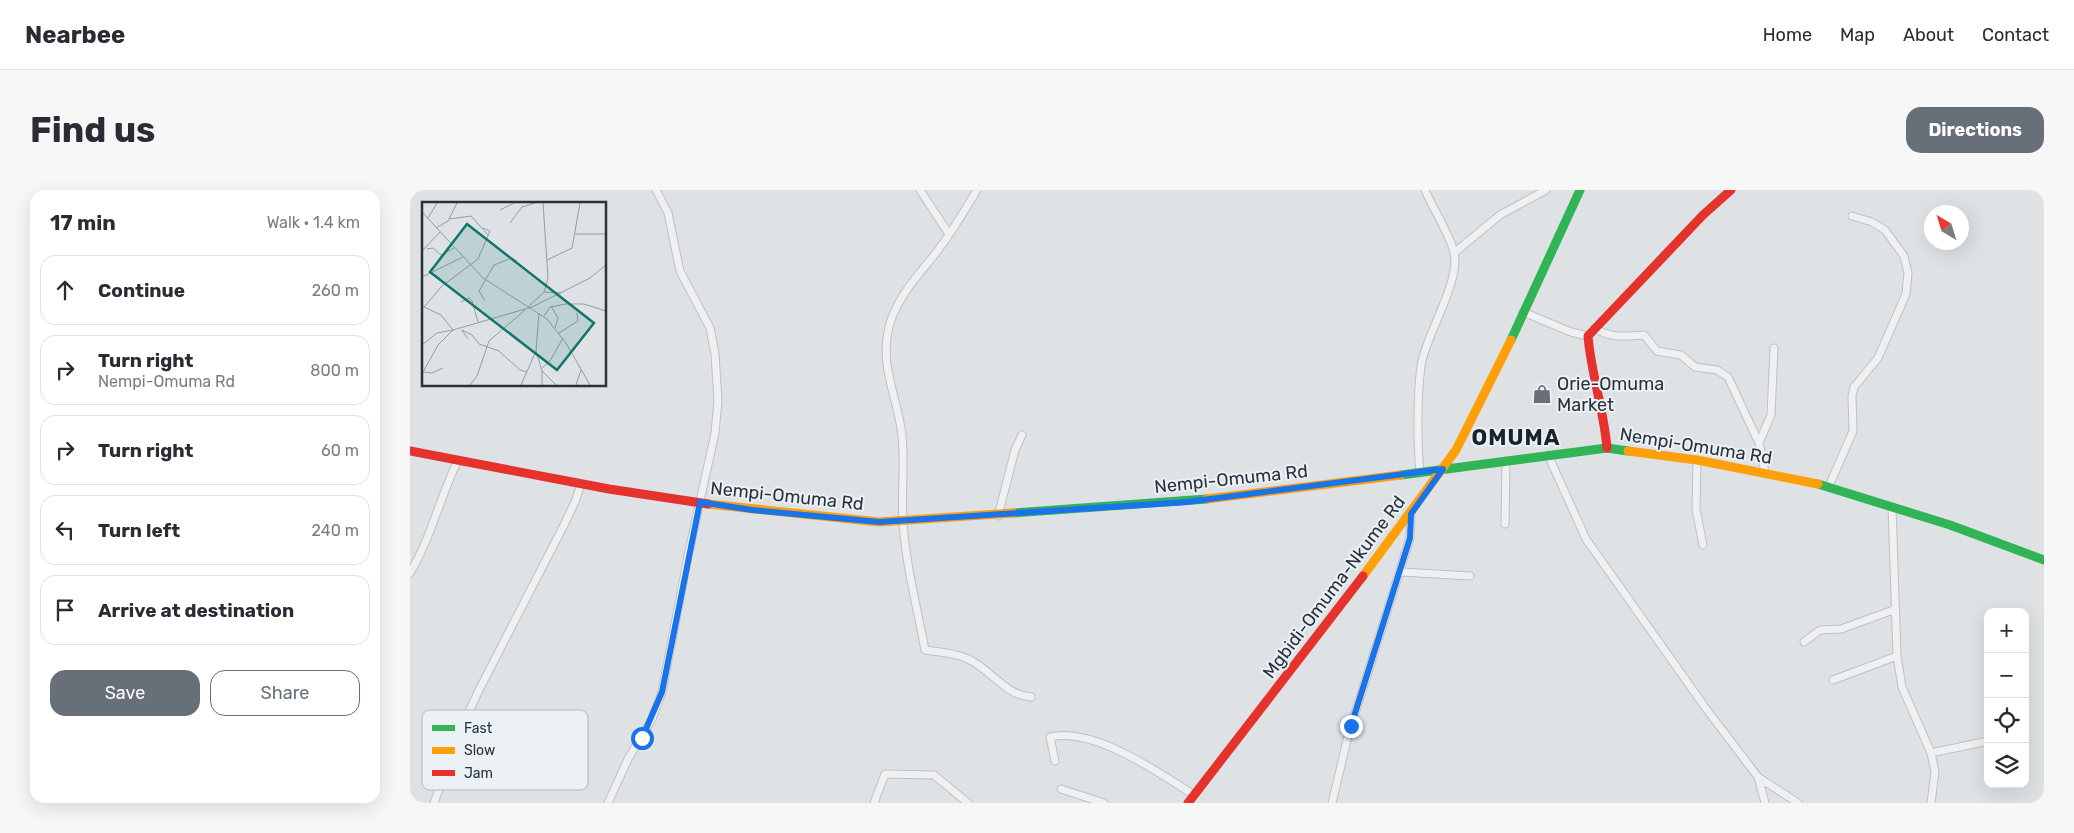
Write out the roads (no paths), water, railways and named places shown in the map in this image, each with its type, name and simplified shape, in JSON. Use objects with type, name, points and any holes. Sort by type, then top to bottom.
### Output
[{"type":"street","points":[[608,803],[628,759],[652,720],[662,692],[715,433],[718,401],[715,354],[710,328],[676,263],[668,214],[656,190]]},
{"type":"street","points":[[920,190],[949,234]]},
{"type":"street","points":[[977,190],[949,234],[902,295],[890,323],[884,349],[887,370],[900,418],[903,519],[906,552],[925,650],[967,658],[1004,686],[1021,696],[1032,697]]},
{"type":"street","points":[[1420,473],[1418,454],[1421,364],[1445,300],[1454,266],[1454,253],[1425,190]]},
{"type":"street","points":[[1454,253],[1500,215],[1546,190]]},
{"type":"street","name":"Mgbidi-Omuma-Nkume Rd","points":[[1188,803],[1411,514],[1443,469],[1471,422],[1580,190]]},
{"type":"street","points":[[1607,448],[1605,419],[1590,359],[1588,336],[1703,215],[1732,190]]},
{"type":"street","points":[[1829,486],[1853,431],[1852,396],[1854,387],[1878,358],[1906,294],[1907,287],[1908,273],[1904,256],[1885,230],[1872,222],[1852,216]]},
{"type":"street","points":[[1523,312],[1571,332],[1588,336]]},
{"type":"street","points":[[1595,328],[1604,334],[1629,338],[1644,335],[1657,352],[1681,355],[1696,367],[1722,372],[1728,377],[1759,443],[1765,472]]},
{"type":"street","points":[[1759,443],[1771,415],[1774,348]]},
{"type":"street","points":[[998,516],[1015,450],[1022,435]]},
{"type":"street","name":"Nempi-Omuma Rd","points":[[410,452],[581,484],[752,510],[879,522],[903,519],[998,516],[1187,502],[1607,448],[1697,460],[1829,486],[2044,560]]},
{"type":"street","points":[[1548,455],[1586,538],[1758,777],[1765,803]]},
{"type":"street","points":[[410,573],[419,557],[445,487],[458,460]]},
{"type":"street","points":[[1697,460],[1696,509],[1702,545]]},
{"type":"street","points":[[1505,524],[1506,461]]},
{"type":"street","points":[[470,710],[563,527],[581,484]]},
{"type":"street","points":[[1892,507],[1897,656],[1902,687],[1931,753],[1935,772],[1931,803]]},
{"type":"street","points":[[1332,803],[1348,736],[1401,572],[1410,538],[1411,514]]},
{"type":"street","points":[[1401,572],[1470,576]]},
{"type":"street","points":[[1804,642],[1820,630],[1841,628],[1896,609]]},
{"type":"street","points":[[1833,680],[1897,656]]},
{"type":"street","points":[[1055,761],[1050,737],[1059,735],[1096,742],[1134,757],[1194,795]]},
{"type":"street","points":[[1931,753],[1984,741]]},
{"type":"street","points":[[874,803],[885,774],[934,776],[968,803]]},
{"type":"street","points":[[1758,777],[1798,803]]},
{"type":"street","points":[[1061,789],[1104,803]]},
{"type":"street","points":[[434,803],[439,790]]},
{"type":"place","name":"Orie-Omuma Market","points":[[1542,394]]},
{"type":"district","name":"OMUMA","points":[[1516,437]]}]
